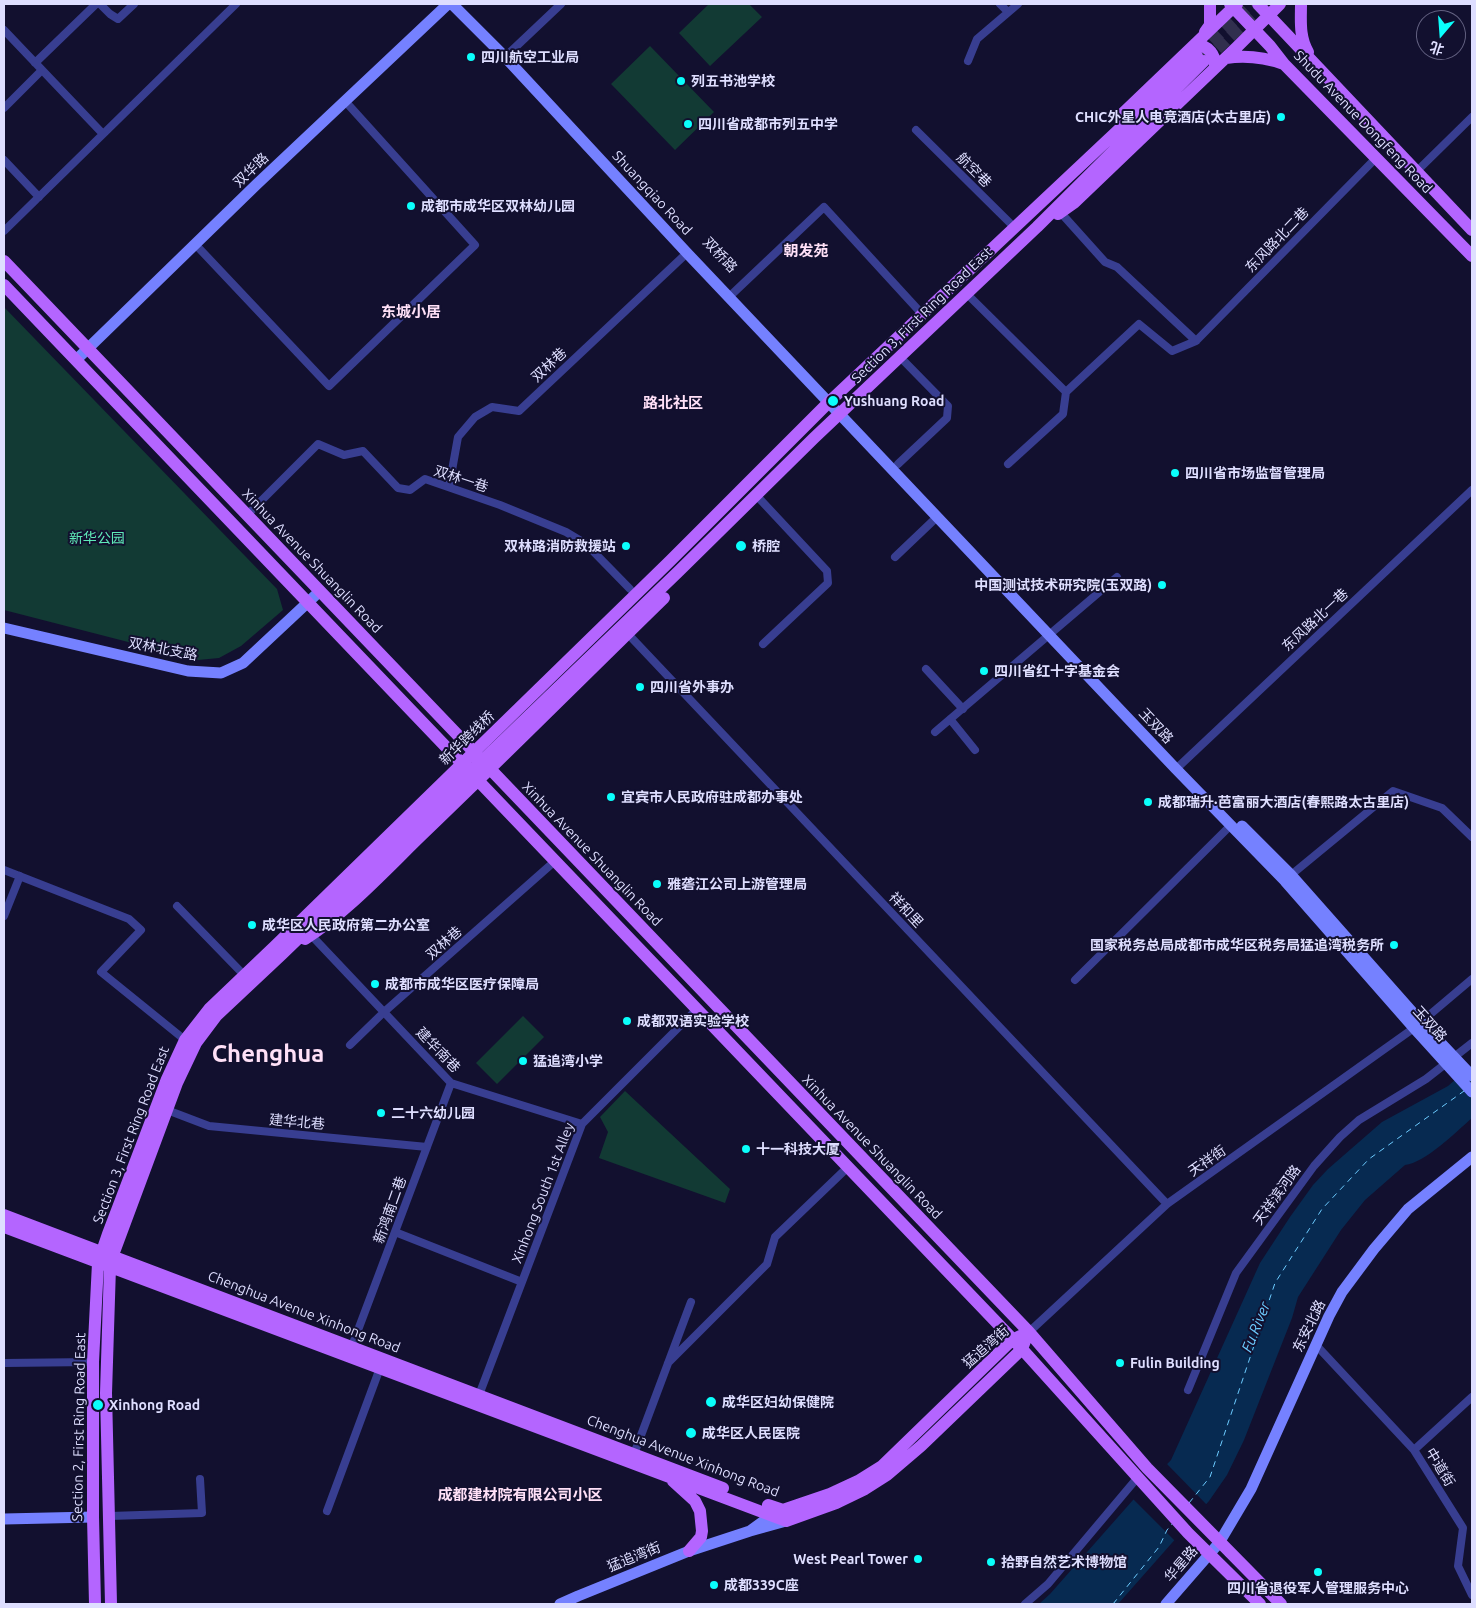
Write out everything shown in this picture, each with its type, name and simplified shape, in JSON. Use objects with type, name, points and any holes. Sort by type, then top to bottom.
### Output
[{"type":"main road","name":"双华路","points":[[76,360],[448,4]]},
{"type":"main road","name":"Shuangqiao Road","points":[[452,4],[508,55],[687,253],[732,295]]},
{"type":"main road","name":"双桥路","points":[[460,4],[832,400]]},
{"type":"main road","points":[[1199,50],[1210,25],[1210,4]]},
{"type":"main road","name":"Shudu Avenue Dongfeng Road","points":[[1258,4],[1472,230]]},
{"type":"main road","points":[[1036,227],[1061,213],[1082,196],[1280,4]]},
{"type":"main road","points":[[1302,4],[1301,34],[1304,45],[1314,62]]},
{"type":"main road","points":[[1036,227],[1199,50],[1234,5]]},
{"type":"main road","name":"Shudu Avenue Dongfeng Road","points":[[1234,5],[1284,64],[1472,256]]},
{"type":"main road","points":[[1199,50],[1202,45],[1209,49],[1215,56],[1215,68]]},
{"type":"main road","name":"Section 3, First Ring Road East","points":[[670,561],[832,400],[1015,228],[1199,50]]},
{"type":"main road","points":[[1226,58],[1258,56],[1284,64]]},
{"type":"main road","name":"Section 3, First Ring Road East","points":[[561,677],[679,572],[756,495],[1036,227]]},
{"type":"main road","name":"Xinhua Avenue Shuanglin Road","points":[[4,261],[1029,1332],[1153,1473],[1219,1543],[1281,1604]]},
{"type":"main road","points":[[4,285],[1017,1344],[1188,1532],[1260,1604]]},
{"type":"main road","name":"玉双路","points":[[832,400],[937,517],[1052,633]]},
{"type":"main road","name":"玉双路","points":[[843,412],[898,464],[1052,633],[1179,767],[1460,1071]]},
{"type":"main road","points":[[279,950],[314,897],[630,590],[647,575],[670,561]]},
{"type":"main road","points":[[561,677],[670,561]]},
{"type":"main road","points":[[279,950],[327,925],[478,781],[667,595],[679,572]]},
{"type":"main road","name":"双林北支路","points":[[4,628],[188,671],[221,673],[243,663],[320,591]]},
{"type":"main road","name":"新华跨线桥","points":[[279,950],[561,677]]},
{"type":"main road","name":"玉双路","points":[[1179,767],[1291,875],[1417,1025]]},
{"type":"main road","name":"Section 3, First Ring Road East","points":[[106,1259],[167,1079],[185,1040],[210,1008],[244,975],[279,950]]},
{"type":"main road","name":"Section 3, First Ring Road East","points":[[106,1259],[196,1043],[208,1026],[279,950]]},
{"type":"main road","points":[[1460,1071],[1472,1076]]},
{"type":"main road","points":[[1460,1071],[1472,1092]]},
{"type":"main road","name":"东安北路","points":[[1219,1543],[1251,1489],[1329,1316],[1342,1292],[1374,1249],[1408,1209],[1472,1157]]},
{"type":"main road","name":"Chenghua Avenue Xinhong Road","points":[[4,1215],[106,1259],[380,1368],[668,1476],[781,1516]]},
{"type":"main road","name":"Chenghua Avenue Xinhong Road","points":[[4,1227],[106,1259],[352,1346],[634,1454],[781,1516]]},
{"type":"main road","name":"Section 2, First Ring Road East","points":[[95,1604],[93,1362],[106,1259]]},
{"type":"main road","name":"Section 2, First Ring Road East","points":[[106,1259],[106,1393],[111,1604]]},
{"type":"main road","name":"猛追湾街","points":[[560,1604],[690,1550],[750,1531],[858,1481],[882,1466],[1029,1332]]},
{"type":"main road","points":[[668,1476],[695,1501],[700,1511],[702,1531],[700,1537],[690,1550]]},
{"type":"main road","points":[[4,1518],[93,1518]]},
{"type":"main road","name":"华星路","points":[[1166,1604],[1219,1543]]},
{"type":"street","points":[[35,63],[96,4]]},
{"type":"street","points":[[100,4],[118,19],[134,4]]},
{"type":"street","points":[[4,231],[236,4]]},
{"type":"street","points":[[508,55],[562,4]]},
{"type":"street","points":[[1000,4],[1008,12]]},
{"type":"street","points":[[968,61],[977,39],[1018,4]]},
{"type":"street","points":[[4,30],[103,134]]},
{"type":"street","points":[[4,108],[42,70]]},
{"type":"street","points":[[196,244],[329,386],[476,245],[345,101]]},
{"type":"street","points":[[1417,171],[1472,117]]},
{"type":"street","name":"航空巷","points":[[916,130],[1015,228]]},
{"type":"street","name":"东风路北二巷","points":[[1066,392],[1139,324],[1172,351],[1196,341],[1377,157]]},
{"type":"street","points":[[4,160],[38,197]]},
{"type":"street","points":[[732,295],[824,207],[922,314]]},
{"type":"street","points":[[1061,213],[1105,262],[1118,267],[1196,341]]},
{"type":"street","name":"双林巷","points":[[449,487],[458,437],[475,417],[492,407],[519,411],[687,253]]},
{"type":"street","points":[[966,293],[1066,392],[1063,414],[1008,464]]},
{"type":"street","points":[[898,464],[947,418],[948,406],[900,357]]},
{"type":"street","name":"双林一巷","points":[[247,515],[318,444],[344,455],[363,451],[398,488],[410,490],[425,479],[500,505],[566,532],[586,544],[630,590]]},
{"type":"street","name":"东风路北一巷","points":[[1179,767],[1472,490]]},
{"type":"street","points":[[756,495],[827,571],[828,583],[763,644]]},
{"type":"street","points":[[895,557],[937,517]]},
{"type":"street","points":[[935,732],[1116,577]]},
{"type":"street","name":"祥和里","points":[[628,634],[1167,1204]]},
{"type":"street","points":[[926,669],[963,709]]},
{"type":"street","points":[[950,720],[975,750]]},
{"type":"street","points":[[1291,875],[1393,791],[1442,808],[1472,838]]},
{"type":"street","points":[[1075,980],[1231,825]]},
{"type":"street","name":"双林巷","points":[[350,1045],[384,1012],[555,862]]},
{"type":"street","points":[[4,870],[129,919],[141,930],[101,972],[185,1040]]},
{"type":"street","points":[[4,916],[20,876]]},
{"type":"street","points":[[177,906],[244,975]]},
{"type":"street","name":"建华南巷","points":[[311,935],[450,1083],[582,1124]]},
{"type":"street","name":"天祥街","points":[[1029,1332],[1167,1204],[1417,1025],[1472,979]]},
{"type":"street","name":"Xinhong South 1st Alley","points":[[479,1395],[582,1124],[697,1010]]},
{"type":"street","name":"天祥滨河路","points":[[1188,1390],[1236,1272],[1314,1166],[1340,1137],[1359,1120],[1426,1079],[1472,1043]]},
{"type":"street","name":"新鸿南二巷","points":[[352,1346],[450,1083]]},
{"type":"street","name":"建华北巷","points":[[167,1110],[209,1126],[427,1147]]},
{"type":"street","points":[[668,1363],[767,1264],[776,1238],[848,1167]]},
{"type":"street","points":[[395,1232],[522,1282]]},
{"type":"street","points":[[634,1454],[692,1302]]},
{"type":"street","points":[[1316,1345],[1414,1450]]},
{"type":"street","points":[[4,1363],[93,1362]]},
{"type":"street","points":[[327,1511],[380,1368]]},
{"type":"street","name":"中道街","points":[[1472,1397],[1414,1450],[1463,1528],[1458,1566],[1472,1595]]},
{"type":"street","points":[[110,1516],[202,1513],[200,1479]]},
{"type":"street","points":[[1025,1604],[1048,1584],[1141,1481]]},
{"type":"green space","points":[[709,4],[749,4],[762,17],[710,66],[679,33]]},
{"type":"green space","points":[[650,46],[714,112],[675,150],[611,84]]},
{"type":"green space","name":"新华公园","points":[[4,307],[277,589],[283,610],[241,646],[219,658],[198,660],[4,610]]},
{"type":"green space","points":[[523,1016],[544,1037],[497,1084],[476,1063]]},
{"type":"green space","points":[[625,1091],[730,1189],[725,1203],[599,1158],[608,1132],[600,1117]]},
{"type":"water","name":"Fu River","points":[[1472,1065],[1472,1118],[1431,1153],[1422,1159],[1405,1165],[1365,1200],[1341,1230],[1298,1297],[1292,1318],[1244,1440],[1227,1475],[1209,1501],[1118,1604],[1039,1604],[1171,1460],[1260,1263],[1313,1185],[1328,1169],[1382,1122],[1448,1086]]},
{"type":"pier","points":[[1166,1463],[1208,1506],[1176,1542],[1132,1498]]},
{"type":"ferry route","points":[[1189,1503],[1210,1477],[1275,1283],[1322,1209],[1369,1159],[1464,1091]]},
{"type":"ferry route","points":[[1113,1604],[1159,1547],[1172,1524]]},
{"type":"tunnel","points":[[1198,54],[1251,4]]},
{"type":"tunnel","points":[[1204,61],[1265,4]]},
{"type":"place","name":"四川航空工业局","points":[[471,57]]},
{"type":"place","name":"列五书池学校","points":[[681,81]]},
{"type":"place","name":"CHIC外星人电竞酒店(太古里店)","points":[[1281,117]]},
{"type":"place","name":"四川省成都市列五中学","points":[[688,124]]},
{"type":"place","name":"成都市成华区双林幼儿园","points":[[411,206]]},
{"type":"place","name":"Yushuang Road","points":[[833,401]]},
{"type":"place","name":"四川省市场监督管理局","points":[[1175,473]]},
{"type":"place","name":"双林路消防救援站","points":[[626,546]]},
{"type":"place","name":"桥腔","points":[[741,546]]},
{"type":"place","name":"中国测试技术研究院(玉双路)","points":[[1162,585]]},
{"type":"place","name":"四川省红十字基金会","points":[[984,671]]},
{"type":"place","name":"四川省外事办","points":[[640,687]]},
{"type":"place","name":"宜宾市人民政府驻成都办事处","points":[[611,797]]},
{"type":"place","name":"成都瑞升·芭富丽大酒店(春熙路太古里店)","points":[[1148,802]]},
{"type":"place","name":"雅砻江公司上游管理局","points":[[657,884]]},
{"type":"place","name":"成华区人民政府第二办公室","points":[[252,925]]},
{"type":"place","name":"国家税务总局成都市成华区税务局猛追湾税务所","points":[[1394,945]]},
{"type":"place","name":"成都市成华区医疗保障局","points":[[375,984]]},
{"type":"place","name":"成都双语实验学校","points":[[627,1021]]},
{"type":"place","name":"猛追湾小学","points":[[523,1061]]},
{"type":"place","name":"二十六幼儿园","points":[[381,1113]]},
{"type":"place","name":"十一科技大厦","points":[[746,1149]]},
{"type":"place","name":"Fulin Building","points":[[1120,1363]]},
{"type":"place","name":"成华区妇幼保健院","points":[[711,1402]]},
{"type":"place","name":"Xinhong Road","points":[[98,1405]]},
{"type":"place","name":"成华区人民医院","points":[[691,1433]]},
{"type":"place","name":"West Pearl Tower","points":[[918,1559]]},
{"type":"place","name":"拾野自然艺术博物馆","points":[[991,1562]]},
{"type":"place","name":"四川省退役军人管理服务中心","points":[[1318,1572]]},
{"type":"place","name":"成都339C座","points":[[714,1585]]},
{"type":"district","name":"朝发苑","points":[[806,251]]},
{"type":"district","name":"东城小居","points":[[411,312]]},
{"type":"district","name":"路北社区","points":[[673,403]]},
{"type":"district","name":"Chenghua","points":[[268,1054]]},
{"type":"district","name":"成都建材院有限公司小区","points":[[520,1495]]}]
